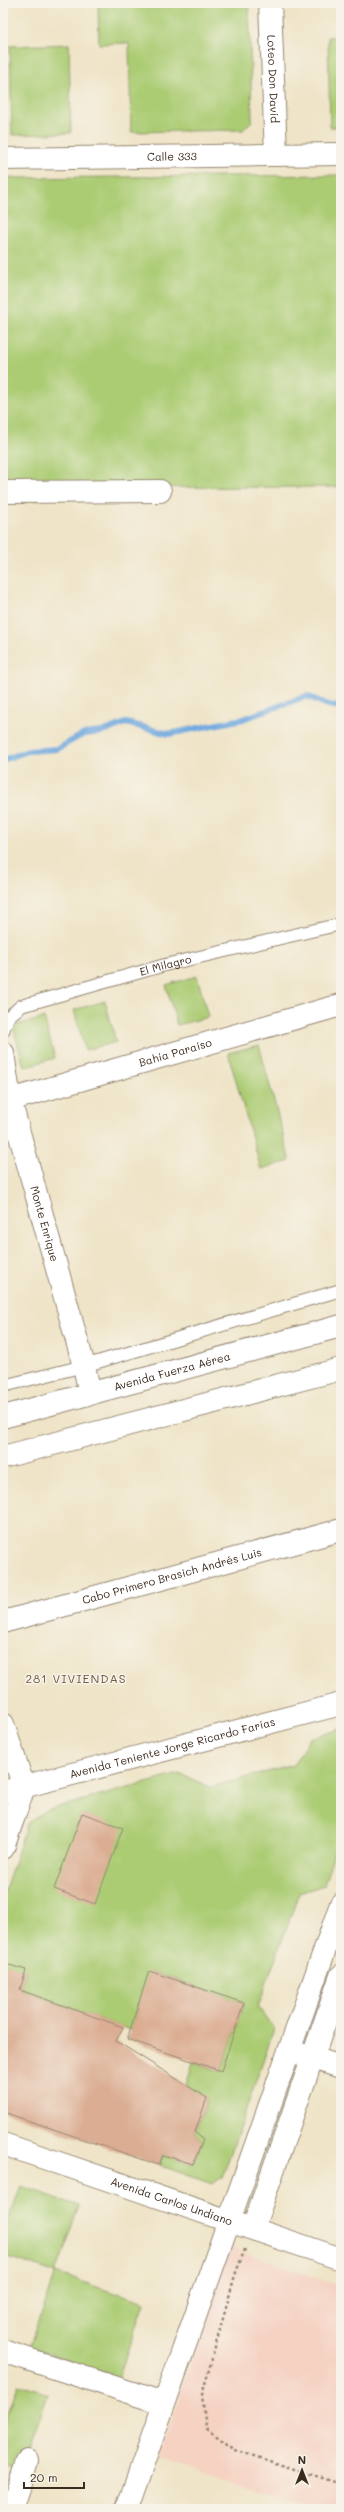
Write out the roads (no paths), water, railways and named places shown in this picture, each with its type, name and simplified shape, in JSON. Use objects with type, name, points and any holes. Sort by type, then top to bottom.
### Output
[{"type":"street","name":"Loteo Don David","points":[[270,3],[276,155]]},
{"type":"street","name":"Calle 333","points":[[3,159],[341,154]]},
{"type":"street","points":[[3,492],[160,491]]},
{"type":"street","name":"Bahía Paraíso","points":[[6,1100],[341,1005]]},
{"type":"street","name":"Monte Enrique","points":[[3,1053],[6,1100],[84,1366],[90,1394]]},
{"type":"street","name":"Avenida Fuerza Aérea","points":[[3,1417],[341,1326]]},
{"type":"street","points":[[3,1457],[341,1369]]},
{"type":"street","name":"Cabo Primero Brasich Andrés Luis","points":[[3,1622],[341,1530]]},
{"type":"street","name":"Avenida Teniente Jorge Ricardo Farías","points":[[3,1792],[341,1704]]},
{"type":"street","points":[[3,1724],[24,1787],[3,1848]]},
{"type":"street","points":[[127,2509],[163,2403],[341,1904]]},
{"type":"street","points":[[253,2228],[341,1976]]},
{"type":"street","points":[[290,2050],[341,2067]]},
{"type":"street","name":"Avenida Carlos Undiano","points":[[3,2144],[341,2259]]},
{"type":"street","points":[[3,2351],[163,2403]]},
{"type":"street","points":[[11,2509],[27,2461]]},
{"type":"lane","name":"El Milagro","points":[[3,1030],[8,1017],[21,1006],[165,965],[341,924]]},
{"type":"lane","points":[[3,1386],[84,1366],[341,1290]]},
{"type":"waterway","points":[[3,760],[28,751],[57,749],[84,734],[102,732],[126,723],[169,734],[243,719],[307,696],[328,705],[341,707]]},
{"type":"district","name":"281 VIVIENDAS","points":[[76,1679]]}]
